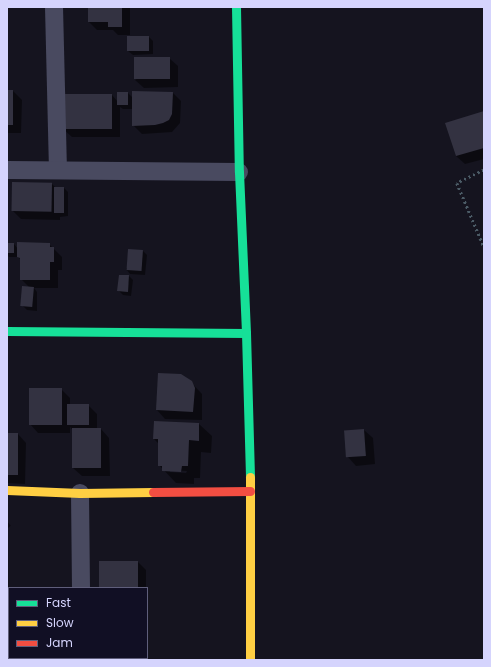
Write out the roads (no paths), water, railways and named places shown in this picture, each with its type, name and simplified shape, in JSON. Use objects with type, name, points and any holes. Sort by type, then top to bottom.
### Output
[{"type":"street","points":[[54,7],[58,170]]},
{"type":"street","points":[[236,7],[239,172],[246,333],[250,491],[250,660]]},
{"type":"street","points":[[7,170],[239,172]]},
{"type":"street","points":[[7,331],[246,333]]},
{"type":"street","points":[[7,490],[80,493],[250,491]]},
{"type":"street","points":[[80,493],[81,587]]}]
